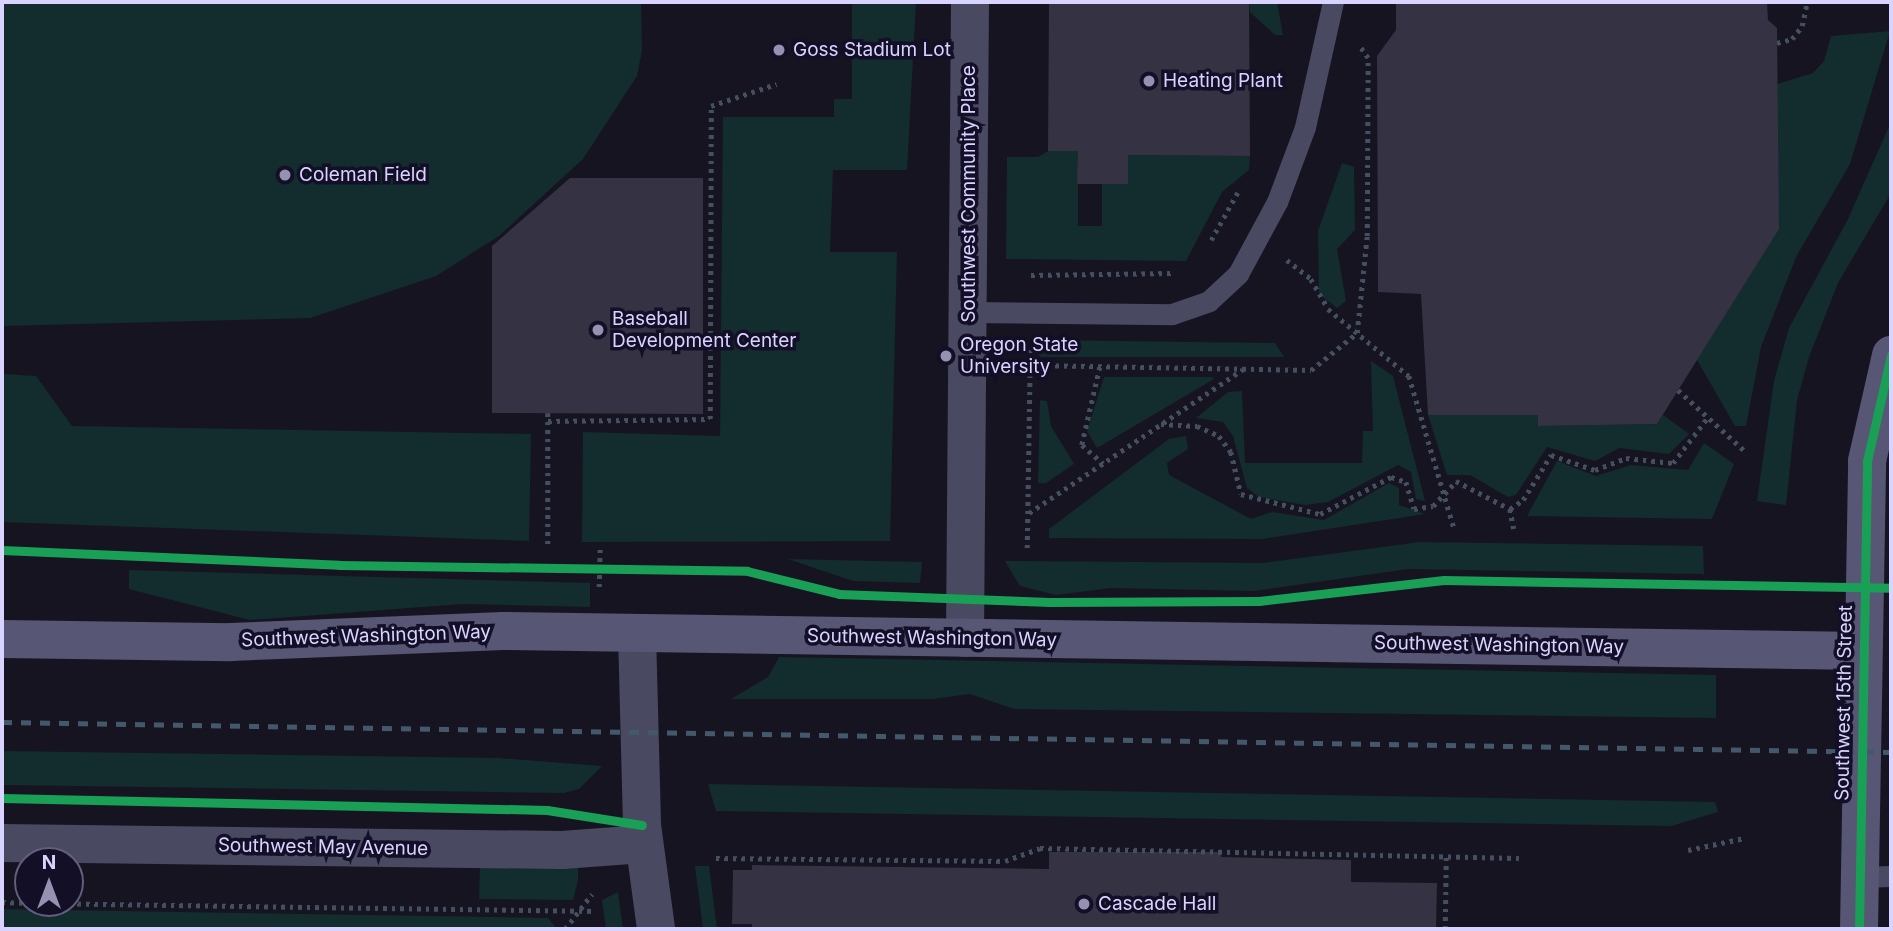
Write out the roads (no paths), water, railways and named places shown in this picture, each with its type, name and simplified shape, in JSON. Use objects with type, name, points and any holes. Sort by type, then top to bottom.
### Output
[{"type":"street","name":"Southwest Community Place","points":[[965,638],[970,2]]},
{"type":"street","name":"Southwest 15th Street","points":[[1859,929],[1875,877],[1863,650],[1867,461],[1891,355]]},
{"type":"street","name":"Southwest Washington Way","points":[[2,639],[231,642],[503,631],[1863,650]]},
{"type":"street","points":[[637,633],[645,844],[656,929]]},
{"type":"street","name":"Southwest May Avenue","points":[[2,843],[562,850],[645,844]]},
{"type":"lane","points":[[968,312],[1172,314],[1209,301],[1238,274],[1258,238],[1305,127],[1333,2]]},
{"type":"railway","points":[[2,722],[1891,752]]},
{"type":"place","name":"Goss Stadium Lot","points":[[779,50]]},
{"type":"place","name":"Heating Plant","points":[[1149,81]]},
{"type":"place","name":"Coleman Field","points":[[285,175]]},
{"type":"place","name":"Baseball Development Center","points":[[598,330]]},
{"type":"place","name":"Oregon State University","points":[[946,356]]},
{"type":"place","name":"Cascade Hall","points":[[1084,904]]}]
